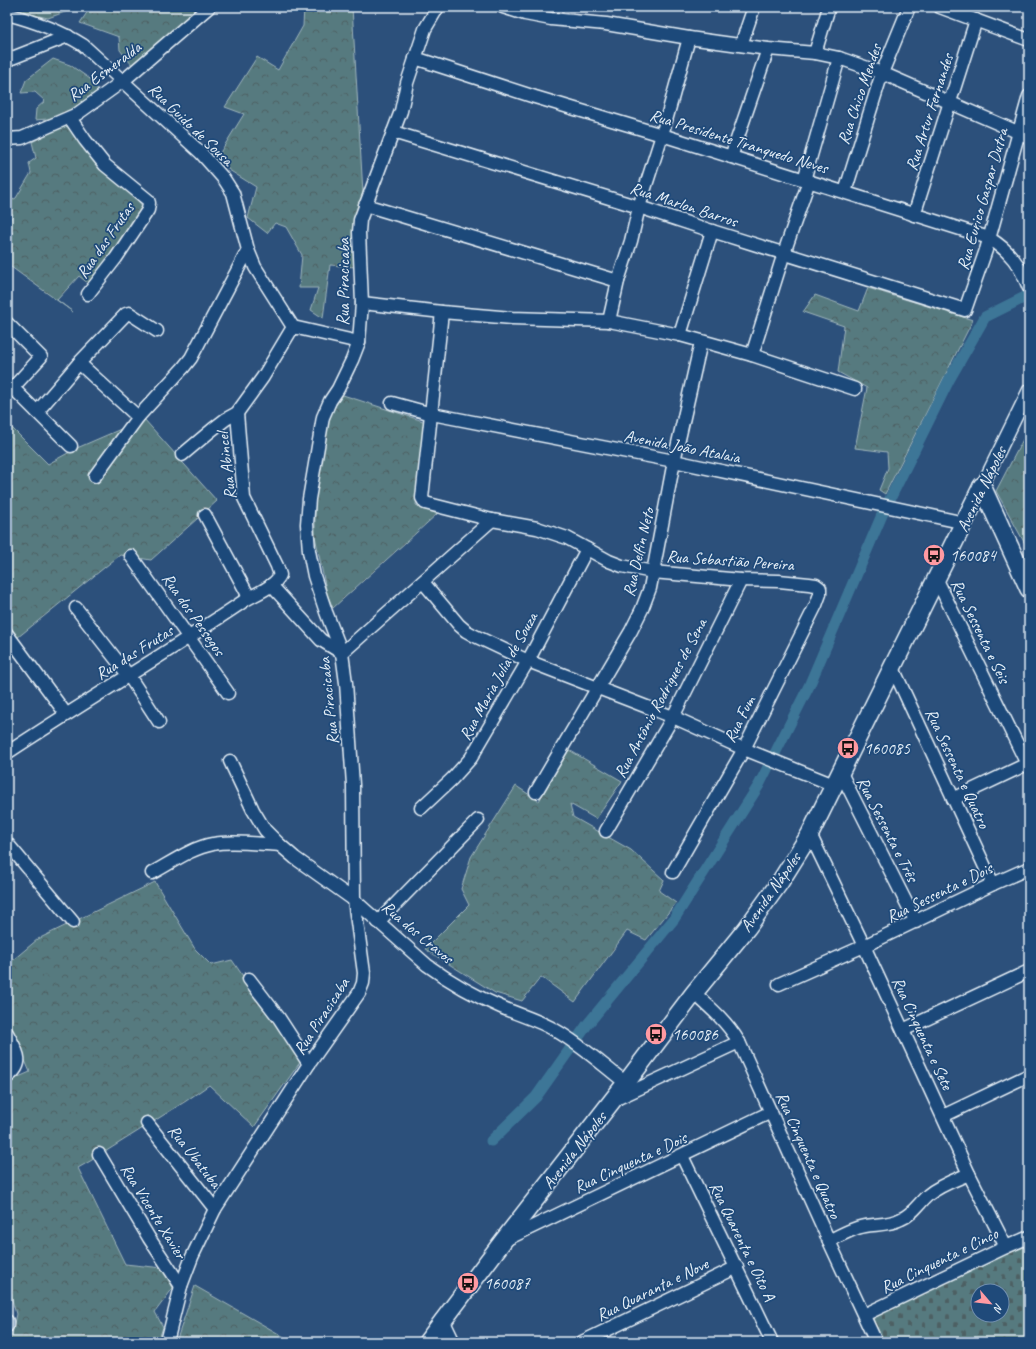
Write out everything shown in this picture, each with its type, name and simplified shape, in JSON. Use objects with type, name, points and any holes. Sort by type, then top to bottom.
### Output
[{"type":"main road","name":"Avenida Nápoles","points":[[426,1342],[694,993],[747,928],[780,882],[810,834],[982,486]]},
{"type":"main road","points":[[982,486],[1029,589]]},
{"type":"street","name":"Rua Esmeralda","points":[[7,139],[22,138],[70,118],[123,81],[209,7]]},
{"type":"street","name":"Rua Piracicaba","points":[[166,1342],[181,1286],[192,1257],[215,1209],[310,1064],[359,993],[363,983],[364,974],[354,900],[353,785],[348,701],[342,653],[314,576],[309,551],[307,524],[309,499],[323,417],[350,366],[359,342],[362,303],[359,232],[360,220],[401,111],[407,83],[425,29],[438,7]]},
{"type":"street","points":[[503,7],[525,14],[551,19],[606,24],[689,38],[768,49],[815,53],[839,58],[882,73],[1024,135]]},
{"type":"street","points":[[741,45],[754,7]]},
{"type":"street","points":[[815,53],[829,7]]},
{"type":"street","name":"Rua Chico Mendes","points":[[845,192],[882,73],[909,7]]},
{"type":"street","points":[[940,7],[1029,40]]},
{"type":"street","name":"Rua Guido de Sousa","points":[[7,14],[30,20],[68,36],[83,45],[202,153],[224,179],[233,193],[248,250],[255,267],[293,328]]},
{"type":"street","name":"Rua Artur Fernandes","points":[[914,215],[976,20]]},
{"type":"street","points":[[7,60],[68,36]]},
{"type":"street","points":[[609,321],[618,281],[631,241],[639,207],[662,135],[689,38]]},
{"type":"street","points":[[731,157],[768,49]]},
{"type":"street","name":"Rua Presidente Tranquedo Neves","points":[[415,58],[535,97],[662,135],[989,238],[1002,246],[1014,258],[1028,281]]},
{"type":"street","points":[[752,355],[806,180],[839,58]]},
{"type":"street","name":"Rua Eurico Gaspar Dutra","points":[[964,310],[981,265],[1024,135],[1029,96]]},
{"type":"street","name":"Rua das Frutas","points":[[70,118],[105,165],[148,200],[149,203],[148,210],[116,258],[88,294]]},
{"type":"street","name":"Rua Marlon Barros","points":[[393,132],[639,207],[964,310]]},
{"type":"street","points":[[366,205],[618,281]]},
{"type":"street","points":[[680,336],[712,231]]},
{"type":"street","points":[[95,476],[138,417],[183,368],[190,358],[248,250]]},
{"type":"street","points":[[362,303],[512,318],[609,321],[680,336],[752,355],[855,389]]},
{"type":"street","points":[[432,414],[442,312]]},
{"type":"street","points":[[37,412],[79,363],[126,314],[129,313],[134,315],[157,331]]},
{"type":"street","points":[[7,323],[42,357],[10,391],[37,412],[71,446]]},
{"type":"street","points":[[182,455],[226,419],[237,413],[263,377],[293,328],[359,342]]},
{"type":"street","name":"Rua Delfin Neto","points":[[536,792],[631,631],[650,588],[674,462],[701,342]]},
{"type":"street","points":[[79,363],[138,417]]},
{"type":"street","name":"Avenida Nápoles","points":[[982,486],[1029,390]]},
{"type":"street","name":"Avenida João Atalaia","points":[[392,403],[432,414],[964,522]]},
{"type":"street","name":"Rua Abincel","points":[[237,413],[244,498],[277,566],[280,575],[275,582]]},
{"type":"street","name":"Rua Sebastião Pereira","points":[[432,414],[422,498],[425,503],[492,520],[537,528],[567,538],[609,561],[622,566],[653,572],[741,580],[779,581],[810,584]]},
{"type":"street","points":[[205,515],[248,597]]},
{"type":"street","points":[[275,582],[321,640],[342,653],[492,520]]},
{"type":"street","name":"Rua Maria Julia de Souza","points":[[421,808],[452,779],[471,758],[528,661],[587,548]]},
{"type":"street","name":"Rua dos Pessegos","points":[[131,556],[228,693]]},
{"type":"street","name":"Rua Sessenta e Seis","points":[[936,578],[1028,763]]},
{"type":"street","name":"Rua Antônio Rodrigues de Sena","points":[[606,831],[673,717],[741,580]]},
{"type":"street","name":"Rua das Frutas","points":[[7,753],[66,714],[190,638],[248,597],[275,582]]},
{"type":"street","points":[[423,582],[466,631],[528,661],[673,717],[772,761],[837,778]]},
{"type":"street","name":"Rua Fum","points":[[673,872],[744,749],[816,605],[820,594],[820,588],[816,585],[810,584]]},
{"type":"street","points":[[76,608],[128,676],[159,722]]},
{"type":"street","points":[[7,634],[66,714]]},
{"type":"street","name":"Rua Sessenta e Quatro","points":[[892,666],[993,884]]},
{"type":"street","name":"Rua dos Cravos","points":[[230,761],[253,810],[265,830],[280,846],[354,900],[439,974],[495,1004],[556,1030],[626,1083]]},
{"type":"street","points":[[953,799],[1028,763]]},
{"type":"street","name":"Rua Sessenta e Três","points":[[837,778],[916,922]]},
{"type":"street","points":[[378,922],[478,820]]},
{"type":"street","name":"Rua Cinquenta e Sete","points":[[810,834],[864,946],[969,1174],[1006,1247]]},
{"type":"street","points":[[152,873],[197,849],[213,844],[231,843],[280,846]]},
{"type":"street","points":[[7,844],[73,922]]},
{"type":"street","name":"Rua Sessenta e Dois","points":[[779,984],[916,922],[1029,868]]},
{"type":"street","points":[[903,1030],[1029,971]]},
{"type":"street","points":[[249,979],[279,1018],[310,1064]]},
{"type":"street","name":"Rua Cinquenta e Quatro","points":[[694,993],[723,1020],[732,1030],[739,1042],[876,1342]]},
{"type":"street","points":[[7,1033],[15,1048],[19,1062],[16,1070],[7,1077]]},
{"type":"street","points":[[613,1100],[739,1042]]},
{"type":"street","points":[[943,1116],[1029,1075]]},
{"type":"street","name":"Rua Cinquenta e Dois","points":[[504,1241],[771,1112]]},
{"type":"street","name":"Rua Ubatuba","points":[[148,1123],[215,1209]]},
{"type":"street","name":"Rua Vicente Xavier","points":[[99,1154],[149,1238],[181,1286]]},
{"type":"street","name":"Rua Quarenta e Oito A","points":[[682,1156],[772,1342]]},
{"type":"street","points":[[829,1241],[856,1228],[887,1224],[901,1220],[911,1214],[927,1196],[935,1190],[969,1174]]},
{"type":"street","name":"Rua Cinquenta e Cinco","points":[[864,1315],[1029,1237]]},
{"type":"street","name":"Rua Quaranta e Nove","points":[[582,1342],[737,1267]]},
{"type":"street","points":[[7,1321],[7,1326]]},
{"type":"street","points":[[442,1321],[452,1342]]},
{"type":"green space","points":[[7,7],[79,7],[48,18],[7,9]]},
{"type":"green space","points":[[83,7],[202,7],[132,65],[120,50],[119,37],[80,23],[88,11]]},
{"type":"green space","points":[[304,7],[352,7],[364,210],[355,267],[330,265],[323,318],[311,310],[318,288],[299,288],[302,255],[286,227],[275,223],[267,233],[248,218],[256,187],[229,170],[218,156],[244,114],[225,107],[257,57],[278,70],[303,26]]},
{"type":"green space","points":[[53,59],[70,65],[93,81],[98,91],[60,118],[35,120],[36,109],[45,101],[35,92],[21,93],[26,80]]},
{"type":"green space","points":[[68,123],[144,208],[89,284],[79,276],[57,300],[73,312],[7,264],[7,242],[10,242],[13,233],[7,228],[13,214],[7,214],[7,203],[16,198],[31,173],[29,163],[36,158],[32,142]]},
{"type":"green space","points":[[868,288],[973,320],[885,494],[879,490],[888,468],[887,452],[855,448],[867,388],[838,372],[844,326],[803,312],[815,295],[859,311]]},
{"type":"green space","points":[[343,395],[426,422],[416,505],[437,514],[333,608],[327,594],[315,536],[315,499],[328,423],[333,409]]},
{"type":"green space","points":[[144,419],[217,501],[151,560],[120,555],[7,646],[7,423],[48,464],[77,448]]},
{"type":"green space","points":[[1029,428],[1029,551],[996,491]]},
{"type":"green space","points":[[569,750],[622,781],[596,819],[570,804],[573,817],[631,850],[664,880],[659,891],[676,903],[646,940],[627,931],[575,1002],[541,977],[522,1001],[495,993],[425,949],[469,905],[461,889],[471,857],[516,786],[539,801]]},
{"type":"green space","points":[[155,882],[195,949],[211,965],[232,960],[301,1061],[254,1127],[209,1085],[186,1101],[78,1168],[125,1264],[163,1268],[173,1288],[155,1312],[163,1327],[158,1342],[10,1342],[16,1314],[7,1282],[7,1082],[30,1072],[7,1019],[7,965],[38,939]]},
{"type":"green space","points":[[1029,1237],[1029,1342],[876,1342],[864,1315]]},
{"type":"green space","points":[[195,1286],[293,1342],[176,1342]]},
{"type":"waterway","points":[[491,1141],[536,1097],[587,1025],[674,919],[759,785],[809,686],[882,515],[949,380],[985,317],[1025,297]]},
{"type":"place","name":"160084","points":[[934,555]]},
{"type":"place","name":"160085","points":[[848,748]]},
{"type":"place","name":"160086","points":[[656,1034]]},
{"type":"place","name":"160087","points":[[468,1283]]}]
